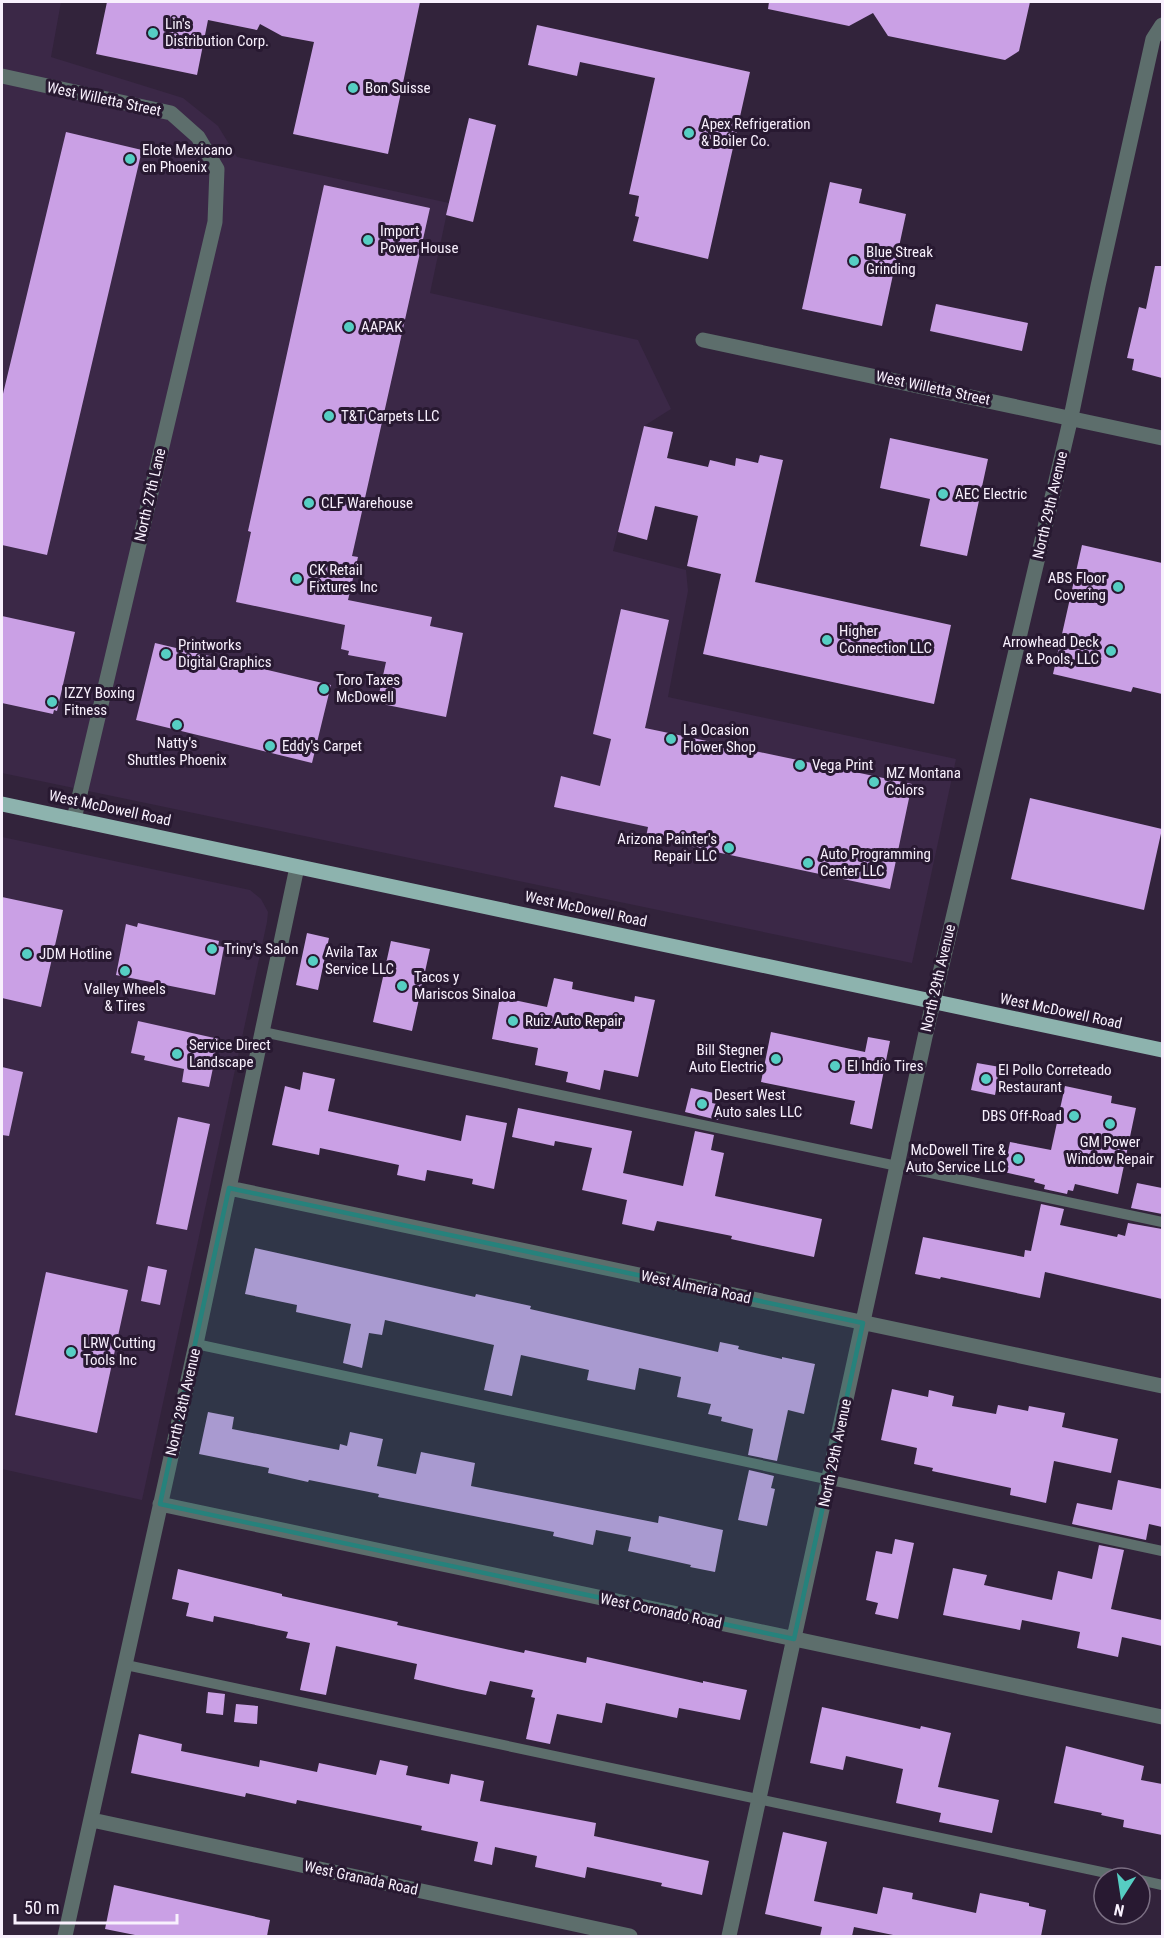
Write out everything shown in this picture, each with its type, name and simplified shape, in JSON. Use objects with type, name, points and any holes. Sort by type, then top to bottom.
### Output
[{"type":"main road","name":"West McDowell Road","points":[[2,804],[1162,1050]]},
{"type":"street","name":"North 29th Avenue","points":[[729,1936],[933,1002],[1071,417],[1153,39],[1162,25]]},
{"type":"street","name":"West Willetta Street","points":[[2,76],[171,113],[198,137],[217,169]]},
{"type":"street","name":"North 27th Lane","points":[[74,819],[215,222],[217,169]]},
{"type":"street","name":"West Willetta Street","points":[[703,340],[1162,438]]},
{"type":"street","name":"North 28th Avenue","points":[[65,1936],[196,1344],[297,867]]},
{"type":"street","name":"West Almeria Road","points":[[229,1188],[1162,1386]]},
{"type":"street","name":"West Coronado Road","points":[[160,1504],[1162,1717]]},
{"type":"street","name":"West Granada Road","points":[[92,1820],[630,1936]]},
{"type":"lane","points":[[263,1032],[1162,1222]]},
{"type":"lane","points":[[196,1344],[1162,1551]]},
{"type":"lane","points":[[126,1665],[1092,1870]]},
{"type":"highlighted area","points":[[229,1188],[863,1323],[794,1639],[160,1504]]},
{"type":"shaded area","points":[[2,2],[61,2],[51,57],[183,98],[218,126],[237,157],[449,203],[430,293],[638,340],[671,409],[644,426],[613,551],[686,570],[688,591],[668,697],[956,759],[912,963],[2,773]]},
{"type":"shaded area","points":[[2,837],[250,890],[261,899],[268,912],[142,1500],[2,1469]]},
{"type":"building","points":[[107,2],[420,2],[388,154],[293,134],[314,42],[282,36],[260,24],[257,30],[208,20],[197,75],[96,54]]},
{"type":"building","points":[[769,2],[1030,2],[1019,51],[1005,60],[888,36],[873,13],[849,26],[768,9]]},
{"type":"building","name":"Apex Refrigeration & Boiler Co.","points":[[537,25],[750,72],[708,259],[633,241],[639,217],[635,216],[639,196],[629,194],[655,78],[580,62],[577,76],[528,65]]},
{"type":"building","points":[[469,118],[496,125],[473,222],[446,215]]},
{"type":"building","points":[[66,132],[142,150],[47,555],[2,545],[2,398]]},
{"type":"building","name":"Blue Streak Grinding","points":[[830,182],[862,189],[859,203],[906,214],[882,326],[802,309]]},
{"type":"building","points":[[324,185],[430,208],[352,556],[358,557],[348,600],[432,617],[430,626],[463,633],[446,717],[377,703],[386,662],[348,655],[349,651],[341,649],[345,625],[236,602],[251,532],[248,531]]},
{"type":"building","points":[[1155,266],[1162,266],[1162,378],[1132,370],[1134,359],[1127,358],[1139,307],[1146,309]]},
{"type":"building","points":[[936,304],[1028,323],[1022,351],[930,331]]},
{"type":"building","points":[[644,426],[673,432],[667,458],[708,467],[710,460],[735,466],[736,458],[758,463],[760,455],[783,460],[755,582],[951,625],[934,704],[703,654],[721,574],[687,566],[698,516],[655,506],[647,540],[618,532]]},
{"type":"building","name":"AEC Electric","points":[[890,438],[988,459],[967,556],[920,546],[930,499],[880,488]]},
{"type":"building","points":[[1082,545],[1162,563],[1162,694],[1133,687],[1131,692],[1053,674]]},
{"type":"building","points":[[621,609],[669,620],[645,728],[912,784],[890,889],[646,837],[648,827],[554,807],[561,776],[600,786],[611,739],[593,734]]},
{"type":"building","points":[[2,616],[75,632],[57,711],[54,710],[53,714],[2,703]]},
{"type":"building","points":[[155,643],[331,685],[312,763],[136,720]]},
{"type":"building","points":[[1030,798],[1162,829],[1144,910],[1011,879]]},
{"type":"building","name":"JDM Hotline","points":[[2,897],[63,910],[41,1007],[2,998]]},
{"type":"building","points":[[138,923],[219,941],[218,946],[224,947],[215,995],[116,975],[126,924],[137,927]]},
{"type":"building","name":"Avila Tax Service LLC","points":[[307,933],[329,938],[318,990],[296,985]]},
{"type":"building","name":"Tacos y Mariscos Sinaloa","points":[[391,941],[430,949],[412,1031],[373,1022]]},
{"type":"building","points":[[554,978],[573,982],[572,989],[634,1002],[635,996],[655,1000],[638,1077],[604,1070],[600,1090],[566,1082],[568,1072],[535,1065],[538,1048],[492,1039],[500,997],[547,1007]]},
{"type":"building","name":"Service Direct Landscape","points":[[138,1021],[219,1039],[209,1087],[182,1082],[184,1069],[144,1060],[145,1056],[131,1053]]},
{"type":"building","points":[[771,1032],[865,1052],[868,1037],[890,1041],[872,1129],[850,1124],[855,1101],[761,1082]]},
{"type":"building","name":"El Pollo Correteado Restaurant","points":[[977,1063],[1000,1067],[995,1095],[971,1090]]},
{"type":"building","points":[[2,1067],[23,1072],[9,1136],[2,1135]]},
{"type":"building","points":[[303,1072],[335,1079],[328,1111],[461,1141],[466,1115],[507,1123],[494,1189],[472,1184],[473,1179],[427,1170],[425,1181],[397,1175],[399,1165],[320,1148],[319,1155],[272,1145],[285,1086],[300,1090]]},
{"type":"building","points":[[1065,1086],[1112,1096],[1111,1103],[1136,1108],[1118,1194],[1075,1184],[1073,1191],[1068,1190],[1067,1194],[1044,1189],[1045,1185],[1034,1182],[1035,1179],[1004,1172],[1010,1142],[1051,1150]]},
{"type":"building","name":"Desert West Auto sales LLC","points":[[691,1088],[714,1093],[712,1103],[721,1105],[718,1120],[685,1112]]},
{"type":"building","points":[[518,1108],[632,1131],[623,1173],[683,1186],[695,1131],[714,1135],[711,1150],[724,1153],[715,1196],[822,1219],[814,1257],[731,1239],[732,1236],[657,1221],[654,1231],[622,1224],[627,1200],[582,1190],[592,1148],[555,1141],[554,1146],[512,1137]]},
{"type":"building","points":[[178,1117],[210,1124],[187,1230],[156,1224]]},
{"type":"building","points":[[1137,1183],[1162,1188],[1162,1214],[1131,1208]]},
{"type":"building","points":[[1041,1204],[1064,1209],[1060,1225],[1117,1237],[1118,1234],[1125,1236],[1128,1223],[1162,1229],[1162,1299],[1045,1272],[1040,1298],[941,1277],[940,1279],[915,1274],[923,1237],[1024,1257],[1025,1250],[1031,1251]]},
{"type":"building","points":[[255,1248],[475,1297],[476,1294],[531,1306],[530,1309],[718,1352],[720,1342],[739,1346],[738,1349],[815,1364],[804,1414],[788,1410],[777,1461],[748,1455],[753,1429],[721,1421],[722,1417],[708,1414],[711,1404],[677,1397],[681,1377],[639,1368],[635,1390],[587,1380],[589,1370],[521,1355],[512,1396],[484,1390],[494,1345],[385,1320],[382,1335],[369,1333],[362,1368],[343,1363],[351,1324],[296,1312],[297,1305],[245,1294]]},
{"type":"building","points":[[148,1266],[167,1270],[160,1305],[141,1301]]},
{"type":"building","name":"LRW Cutting Tools Inc","points":[[46,1272],[128,1290],[97,1433],[15,1415]]},
{"type":"building","points":[[892,1389],[928,1397],[929,1390],[954,1396],[952,1406],[996,1414],[998,1405],[1028,1411],[1029,1406],[1065,1413],[1062,1427],[1118,1439],[1111,1473],[1054,1461],[1046,1503],[1010,1495],[1011,1488],[932,1471],[933,1468],[914,1464],[917,1448],[881,1440]]},
{"type":"building","points":[[208,1412],[234,1417],[232,1429],[339,1450],[340,1444],[347,1446],[350,1432],[383,1439],[377,1466],[416,1474],[421,1452],[475,1463],[471,1486],[658,1523],[659,1516],[723,1530],[715,1572],[628,1551],[631,1537],[596,1530],[593,1545],[553,1536],[554,1532],[378,1497],[379,1494],[309,1480],[308,1482],[268,1473],[269,1468],[199,1454]]},
{"type":"building","points":[[749,1470],[774,1476],[771,1488],[775,1489],[767,1526],[738,1520]]},
{"type":"building","points":[[1118,1480],[1162,1489],[1162,1527],[1149,1524],[1146,1540],[1072,1524],[1077,1503],[1112,1510]]},
{"type":"building","points":[[895,1539],[914,1543],[898,1619],[875,1614],[878,1603],[866,1600],[876,1551],[892,1554]]},
{"type":"building","points":[[1099,1545],[1124,1550],[1111,1609],[1162,1620],[1162,1646],[1122,1637],[1118,1657],[1077,1648],[1080,1632],[1022,1620],[1020,1630],[943,1615],[953,1568],[987,1575],[984,1585],[1052,1600],[1058,1571],[1092,1579]]},
{"type":"building","points":[[178,1569],[282,1594],[282,1596],[398,1622],[397,1625],[524,1653],[525,1650],[586,1663],[587,1657],[703,1683],[703,1681],[747,1690],[740,1720],[679,1708],[677,1718],[606,1703],[602,1723],[557,1714],[550,1744],[526,1739],[535,1698],[531,1697],[533,1690],[490,1681],[486,1695],[457,1689],[414,1679],[417,1664],[336,1646],[326,1695],[300,1690],[310,1643],[286,1638],[288,1632],[214,1616],[213,1622],[186,1616],[189,1603],[172,1599]]},
{"type":"building","points":[[208,1692],[225,1694],[223,1715],[206,1713]]},
{"type":"building","points":[[236,1704],[258,1706],[257,1724],[234,1722]]},
{"type":"building","points":[[822,1707],[920,1729],[921,1726],[951,1733],[938,1787],[999,1800],[992,1833],[939,1822],[941,1813],[896,1803],[903,1769],[846,1756],[843,1770],[810,1763]]},
{"type":"building","points":[[139,1734],[182,1744],[181,1751],[259,1767],[260,1760],[317,1772],[319,1763],[376,1775],[380,1760],[408,1766],[406,1775],[449,1784],[451,1774],[484,1781],[480,1801],[596,1823],[594,1836],[709,1861],[702,1895],[661,1886],[662,1883],[587,1867],[585,1878],[535,1867],[537,1856],[495,1847],[492,1865],[474,1861],[478,1842],[421,1830],[422,1826],[297,1800],[296,1804],[246,1793],[245,1797],[131,1773]]},
{"type":"building","points":[[1066,1746],[1144,1766],[1141,1780],[1162,1784],[1162,1835],[1123,1827],[1124,1820],[1101,1815],[1102,1813],[1054,1803]]},
{"type":"building","points":[[783,1832],[827,1842],[814,1901],[877,1914],[883,1887],[913,1893],[912,1899],[976,1913],[980,1893],[1029,1903],[1029,1906],[1046,1910],[1041,1936],[898,1936],[854,1927],[852,1936],[820,1936],[822,1927],[765,1914]]},
{"type":"building","points":[[114,1885],[270,1920],[267,1936],[140,1936],[105,1929]]},
{"type":"place","name":"Lin's Distribution Corp.","points":[[153,33]]},
{"type":"place","name":"Bon Suisse","points":[[353,88]]},
{"type":"place","name":"Apex Refrigeration & Boiler Co.","points":[[689,133]]},
{"type":"place","name":"Elote Mexicano en Phoenix","points":[[130,159]]},
{"type":"place","name":"Import Power House","points":[[368,240]]},
{"type":"place","name":"Blue Streak Grinding","points":[[854,261]]},
{"type":"place","name":"AAPAK","points":[[349,327]]},
{"type":"place","name":"T&T Carpets LLC","points":[[329,416]]},
{"type":"place","name":"AEC Electric","points":[[943,494]]},
{"type":"place","name":"CLF Warehouse","points":[[309,503]]},
{"type":"place","name":"CK Retail Fixtures Inc","points":[[297,579]]},
{"type":"place","name":"ABS Floor Covering","points":[[1118,587]]},
{"type":"place","name":"Higher Connection LLC","points":[[827,640]]},
{"type":"place","name":"Arrowhead Deck & Pools, LLC","points":[[1111,651]]},
{"type":"place","name":"Printworks Digital Graphics","points":[[166,654]]},
{"type":"place","name":"Toro Taxes McDowell","points":[[324,689]]},
{"type":"place","name":"IZZY Boxing Fitness","points":[[52,702]]},
{"type":"place","name":"Natty's Shuttles Phoenix","points":[[177,725]]},
{"type":"place","name":"La Ocasion Flower Shop","points":[[671,739]]},
{"type":"place","name":"Eddy's Carpet","points":[[270,746]]},
{"type":"place","name":"Vega Print","points":[[800,765]]},
{"type":"place","name":"MZ Montana Colors","points":[[874,782]]},
{"type":"place","name":"Arizona Painter's Repair LLC","points":[[729,848]]},
{"type":"place","name":"Auto Programming Center LLC","points":[[808,863]]},
{"type":"place","name":"Triny's Salon","points":[[212,949]]},
{"type":"place","name":"JDM Hotline","points":[[27,954]]},
{"type":"place","name":"Avila Tax Service LLC","points":[[313,961]]},
{"type":"place","name":"Valley Wheels & Tires","points":[[125,971]]},
{"type":"place","name":"Tacos y Mariscos Sinaloa","points":[[402,986]]},
{"type":"place","name":"Ruiz Auto Repair","points":[[513,1021]]},
{"type":"place","name":"Service Direct Landscape","points":[[177,1054]]},
{"type":"place","name":"Bill Stegner Auto Electric","points":[[776,1059]]},
{"type":"place","name":"El Indio Tires","points":[[835,1066]]},
{"type":"place","name":"El Pollo Correteado Restaurant","points":[[986,1079]]},
{"type":"place","name":"Desert West Auto sales LLC","points":[[702,1104]]},
{"type":"place","name":"DBS Off-Road","points":[[1074,1116]]},
{"type":"place","name":"GM Power Window Repair","points":[[1110,1124]]},
{"type":"place","name":"McDowell Tire & Auto Service LLC","points":[[1018,1159]]},
{"type":"place","name":"LRW Cutting Tools Inc","points":[[71,1352]]}]
